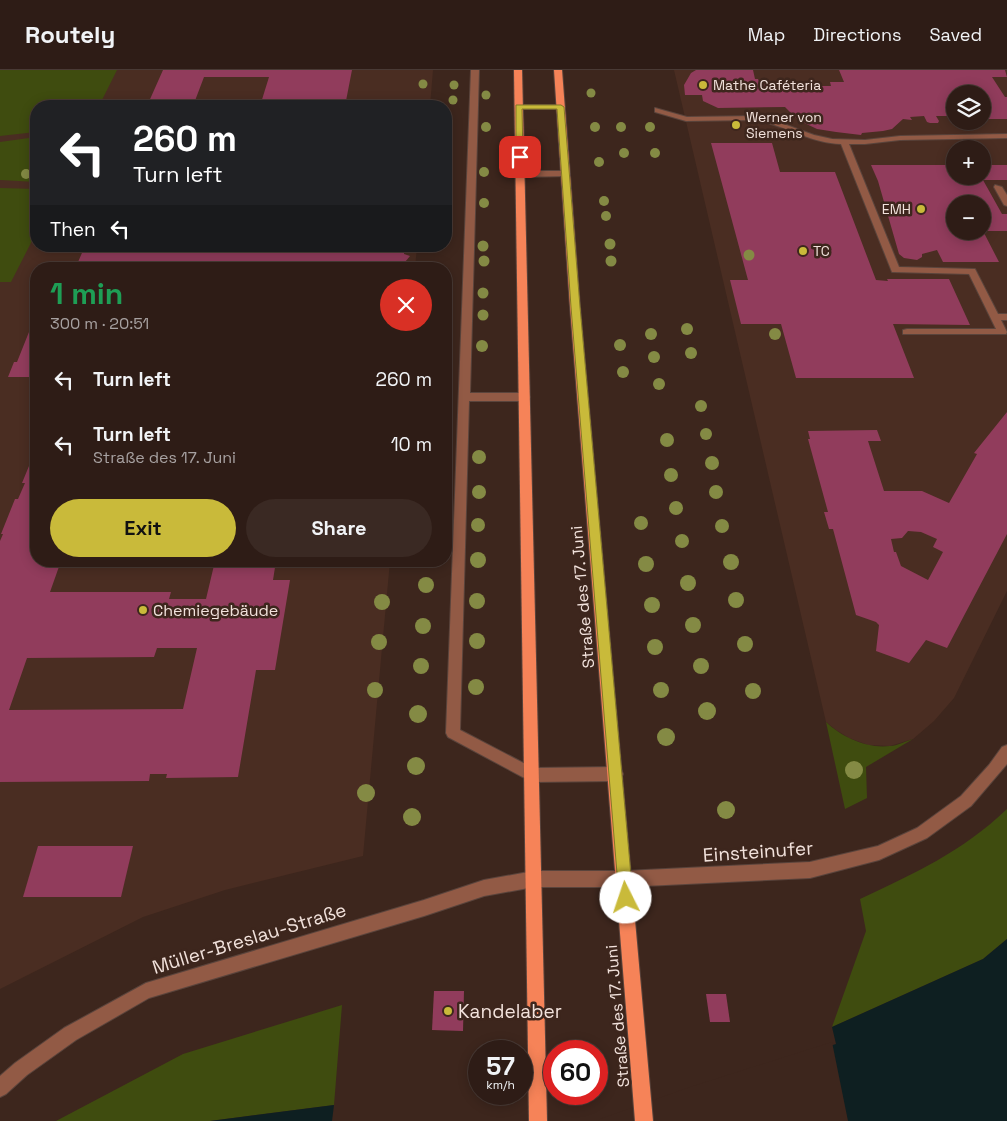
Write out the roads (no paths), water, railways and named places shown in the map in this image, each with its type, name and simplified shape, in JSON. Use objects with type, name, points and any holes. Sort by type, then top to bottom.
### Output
[{"type":"main road","points":[[518,70],[538,1121]]},
{"type":"main road","name":"Straße des 17. Juni","points":[[558,70],[575,307],[644,1121]]},
{"type":"street","points":[[475,70],[453,733],[532,775],[616,774]]},
{"type":"street","points":[[519,107],[561,107]]},
{"type":"street","points":[[658,110],[686,119],[755,118],[767,120],[812,137],[844,142],[900,138],[1007,136]]},
{"type":"street","points":[[844,142],[895,270],[972,271],[1002,332],[907,332]]},
{"type":"street","points":[[520,174],[566,174]]},
{"type":"street","points":[[998,187],[1007,202]]},
{"type":"street","points":[[995,317],[1007,318]]},
{"type":"street","points":[[464,397],[525,397]]},
{"type":"street","name":"Einsteinufer","points":[[534,879],[624,879],[810,870],[878,853],[922,833],[966,801],[994,770],[1007,752]]},
{"type":"street","name":"Müller-Breslau-Straße","points":[[0,1088],[21,1068],[70,1034],[146,991],[484,888],[534,879]]},
{"type":"place","name":"Mathe Caféteria","points":[[703,85]]},
{"type":"place","name":"Werner von Siemens","points":[[736,125]]},
{"type":"place","name":"EMH","points":[[921,209]]},
{"type":"place","name":"TC","points":[[803,251]]},
{"type":"place","name":"Chemiegebäude","points":[[143,610]]},
{"type":"place","name":"Kandelaber","points":[[448,1011]]}]
